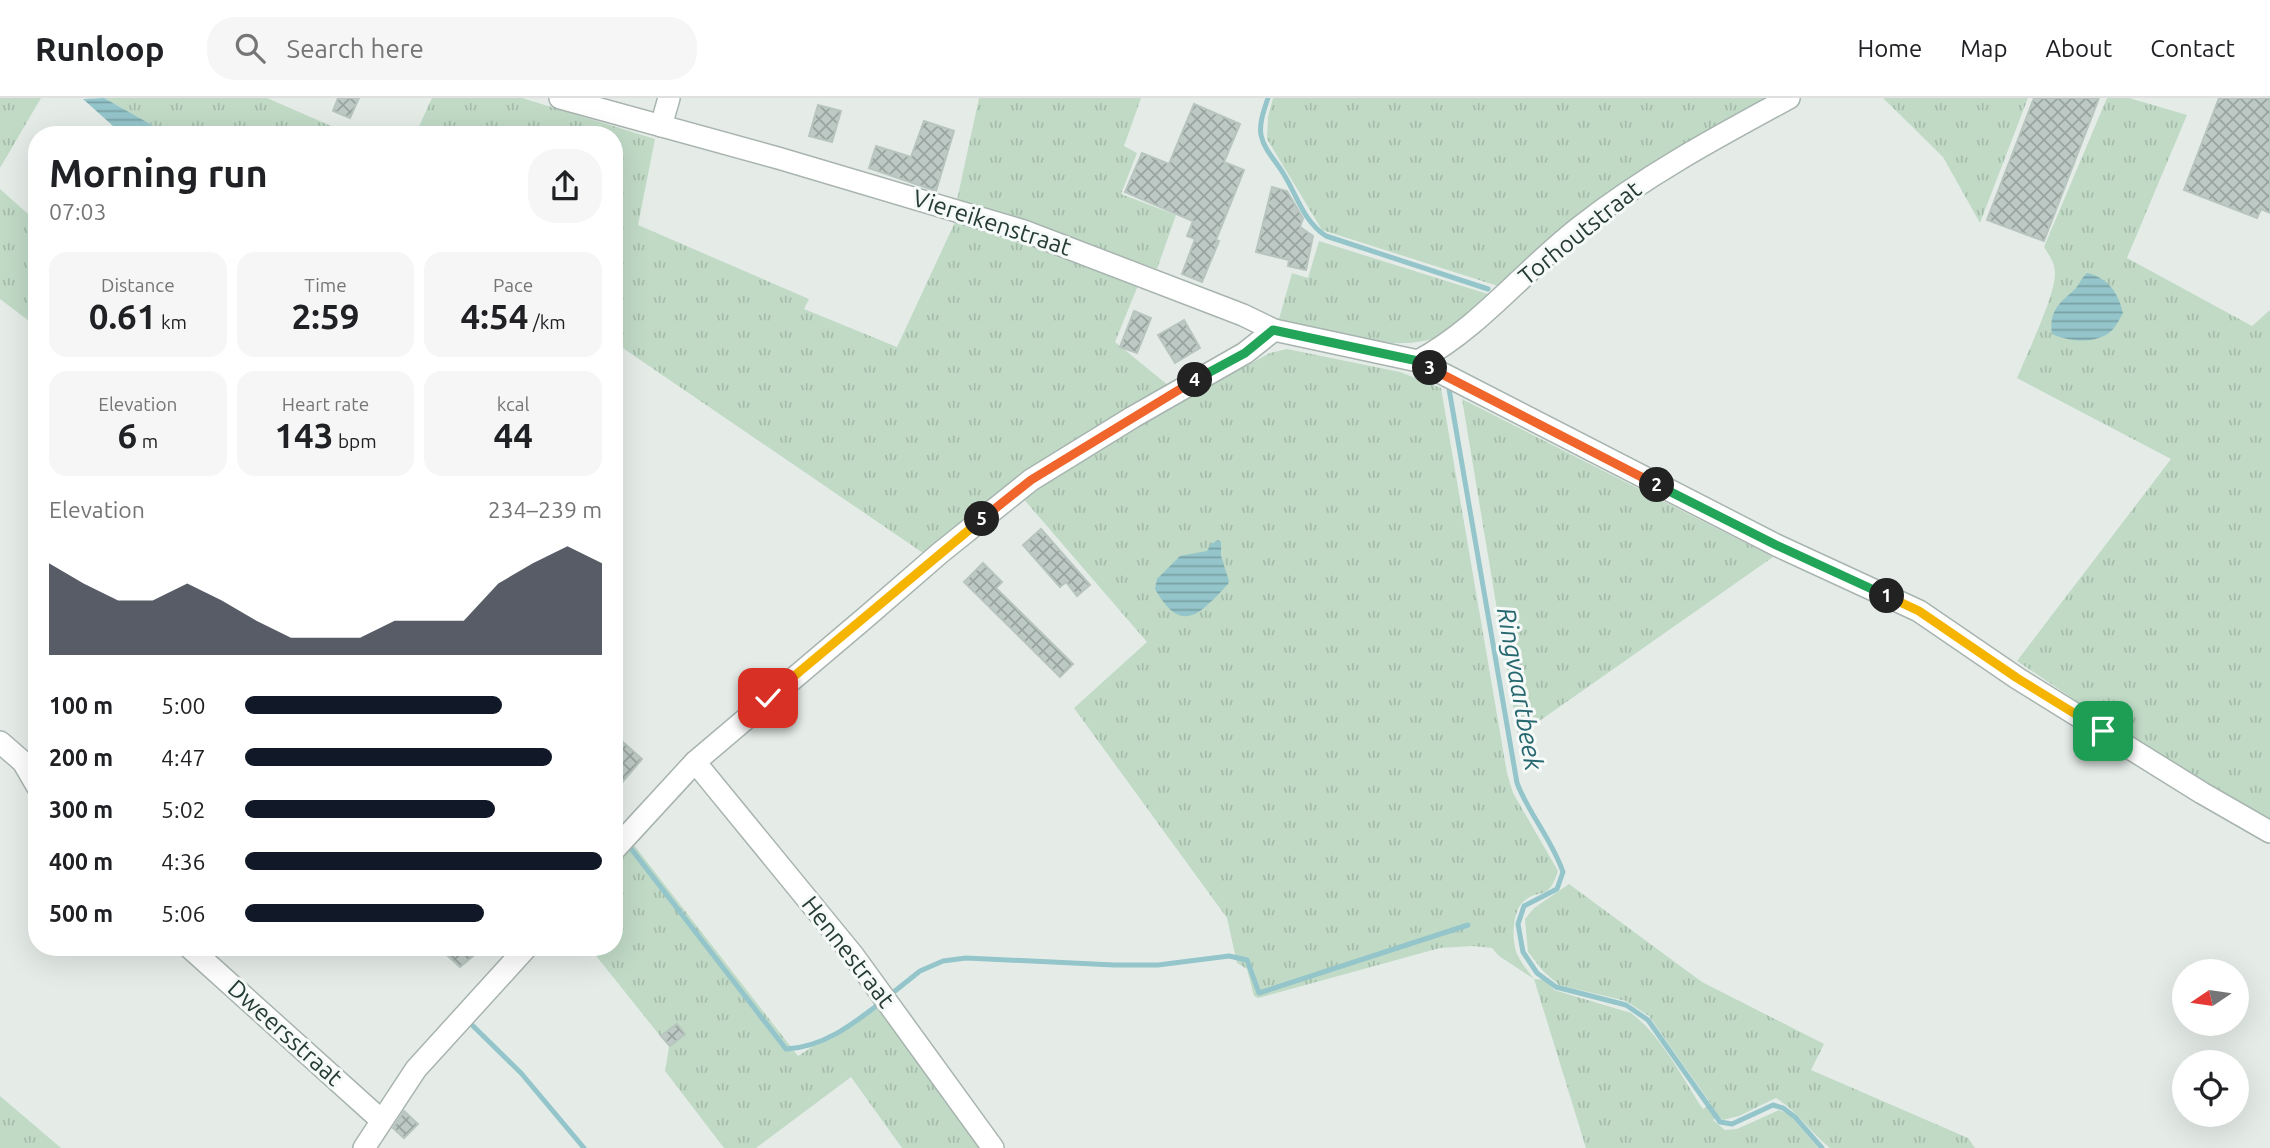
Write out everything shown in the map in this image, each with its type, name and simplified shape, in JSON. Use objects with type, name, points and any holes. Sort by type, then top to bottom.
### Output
[{"type":"street","name":"Viereikenstraat","points":[[560,98],[778,158],[1024,231],[1243,314],[1273,330],[1418,361],[1776,545],[1919,611],[2017,678],[2270,832]]},
{"type":"street","points":[[661,126],[669,98]]},
{"type":"street","name":"Torhoutstraat","points":[[1418,361],[1444,347],[1578,228],[1633,186],[1789,98]]},
{"type":"street","points":[[623,840],[695,762],[940,553],[1031,480],[1133,416],[1245,353],[1273,330]]},
{"type":"street","points":[[0,742],[23,762],[28,771]]},
{"type":"street","name":"Hennestraat","points":[[695,762],[853,955],[993,1148]]},
{"type":"street","name":"Dweersstraat","points":[[199,956],[382,1120]]},
{"type":"street","points":[[364,1148],[416,1069],[519,956]]},
{"type":"green space","points":[[0,98],[41,98],[0,168]]},
{"type":"green space","points":[[104,98],[267,98],[331,126],[152,126]]},
{"type":"green space","points":[[432,98],[522,98],[613,126],[419,126]]},
{"type":"green space","points":[[979,98],[1141,98],[1124,146],[1137,153],[1121,194],[1176,215],[1157,269],[1028,222],[957,200]]},
{"type":"green space","points":[[1273,98],[1769,98],[1628,179],[1572,219],[1498,286],[1322,230],[1267,139],[1268,117]]},
{"type":"green space","points":[[1883,98],[2028,98],[1980,223],[1943,157]]},
{"type":"green space","points":[[2107,98],[2129,98],[2187,115],[2127,258],[2252,326],[2270,310],[2270,820],[2112,725],[2017,661],[2171,459],[2017,378],[2046,310],[2054,283],[2054,266],[2044,247]]},
{"type":"green space","points":[[623,129],[655,139],[638,225],[809,299],[804,309],[897,347],[956,220],[1139,283],[1115,342],[1169,386],[926,555],[623,348]]},
{"type":"green space","points":[[0,189],[28,214],[28,320],[0,299]]},
{"type":"green space","points":[[1319,241],[1491,295],[1451,331],[1426,340],[1406,343],[1362,340],[1279,319],[1292,273],[1308,278]]},
{"type":"green space","points":[[1287,349],[1400,372],[1441,388],[1507,773],[1513,793],[1558,871],[1547,891],[1523,902],[1515,920],[1516,950],[1534,979],[1499,956],[1492,948],[1472,946],[1440,948],[1258,998],[1254,996],[1247,969],[1237,963],[1227,918],[1074,708],[1147,642],[1021,496],[1133,427],[1270,353]]},
{"type":"green space","points":[[1462,399],[1773,557],[1518,736]]},
{"type":"green space","points":[[630,840],[798,1056],[877,1005],[980,1148],[902,1148],[851,1077],[756,1148],[724,1148],[665,1071],[669,1047],[596,956],[623,956],[623,848]]},
{"type":"green space","points":[[1569,884],[1702,982],[1824,1044],[1811,1070],[1968,1138],[1975,1148],[1830,1148],[1776,1098],[1739,1116],[1723,1120],[1717,1116],[1713,1120],[1725,1130],[1737,1129],[1779,1110],[1790,1115],[1818,1148],[1586,1148],[1534,979],[1545,980],[1554,990],[1631,1013],[1662,1045],[1703,1109],[1711,1104],[1649,1016],[1626,1001],[1559,985],[1528,952],[1525,919],[1534,908]]},
{"type":"green space","points":[[0,1096],[61,1148],[0,1148]]},
{"type":"water","points":[[104,98],[152,125],[113,126],[83,99]]},
{"type":"water","points":[[2087,273],[2101,278],[2115,292],[2123,313],[2118,322],[2109,333],[2093,340],[2072,340],[2052,334],[2053,314]]},
{"type":"water","points":[[1218,540],[1221,542],[1221,556],[1228,584],[1200,611],[1183,616],[1174,612],[1155,589],[1157,579],[1180,556],[1207,551],[1211,544]]},
{"type":"building","points":[[338,98],[359,98],[350,118],[333,111]]},
{"type":"building","points":[[2034,98],[2099,98],[2044,241],[1987,220]]},
{"type":"building","points":[[2219,98],[2270,98],[2270,213],[2261,209],[2257,218],[2184,190]]},
{"type":"building","points":[[1194,104],[1240,124],[1224,162],[1244,170],[1202,282],[1182,274],[1195,239],[1187,236],[1193,221],[1125,192],[1142,153],[1169,164]]},
{"type":"building","points":[[818,105],[841,111],[832,142],[809,136]]},
{"type":"building","points":[[924,121],[954,131],[936,191],[869,168],[876,146],[911,157]]},
{"type":"building","points":[[1272,187],[1287,191],[1303,218],[1300,227],[1313,236],[1306,270],[1288,266],[1289,260],[1256,252]]},
{"type":"building","points":[[1134,311],[1151,318],[1137,353],[1120,347]]},
{"type":"building","points":[[1184,320],[1200,348],[1175,363],[1158,335]]},
{"type":"building","points":[[1041,529],[1090,585],[1077,596],[1066,582],[1060,587],[1023,545]]},
{"type":"building","points":[[983,563],[1002,582],[996,588],[1073,664],[1060,677],[964,582]]},
{"type":"building","points":[[623,742],[642,759],[623,781]]},
{"type":"building","points":[[448,956],[473,956],[460,967]]},
{"type":"building","points":[[677,1024],[685,1034],[670,1046],[661,1036]]},
{"type":"building","points":[[404,1111],[418,1124],[404,1138],[393,1128]]},
{"type":"waterway","points":[[1268,98],[1261,121],[1263,140],[1306,215],[1318,230],[1326,236],[1488,289]]},
{"type":"waterway","name":"Ringvaartbeek","points":[[1448,383],[1517,783],[1563,872],[1557,889],[1524,906],[1518,924],[1523,952],[1537,973],[1556,987],[1626,1005],[1648,1020],[1720,1122],[1732,1124],[1773,1105],[1783,1108],[1795,1117],[1822,1148]]},
{"type":"waterway","points":[[626,849],[629,846],[786,1049],[825,1039],[849,1026],[883,1001]]},
{"type":"waterway","points":[[890,995],[920,971],[943,961],[966,958],[1158,965],[1229,956],[1247,960],[1259,993],[1468,925]]},
{"type":"waterway","points":[[469,1019],[468,1021],[521,1073],[584,1148]]},
{"type":"route","points":[[768,698],[1031,480],[1133,416],[1245,353],[1273,330],[1418,361],[1776,545],[1919,611],[2017,678],[2103,731]]}]
